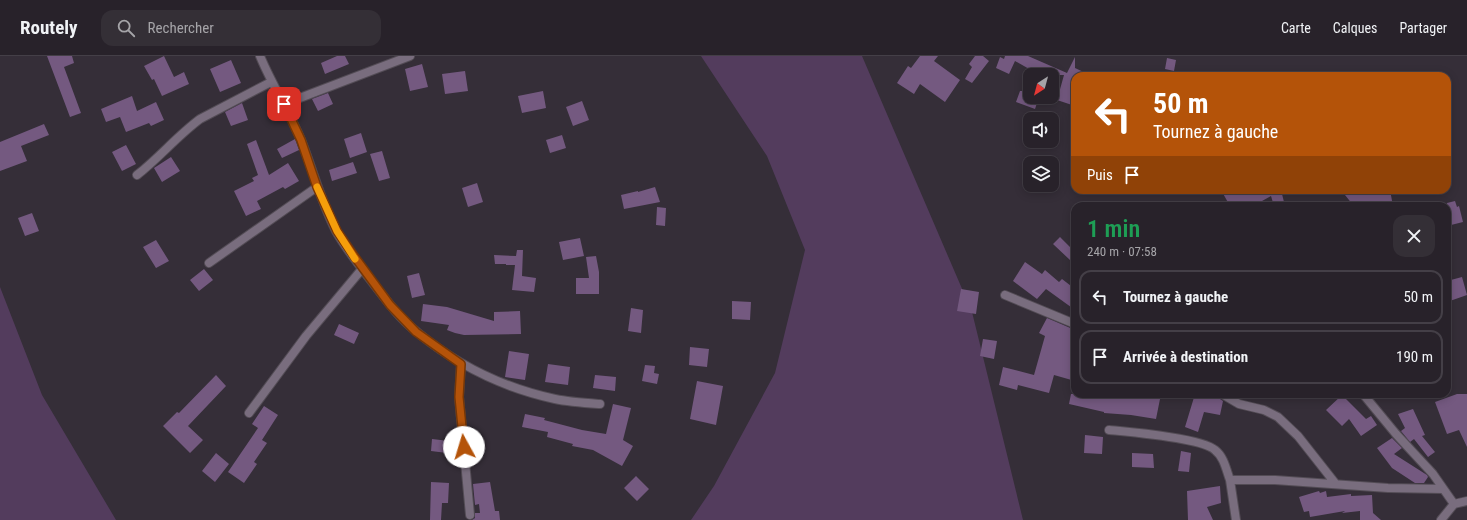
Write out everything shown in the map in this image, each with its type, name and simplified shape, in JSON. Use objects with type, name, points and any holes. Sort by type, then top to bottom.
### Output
[{"type":"street","points":[[260,56],[271,82],[284,104],[301,140],[317,187],[337,231],[362,269],[390,305],[416,332],[461,364],[506,384],[555,399],[600,404]]},
{"type":"street","points":[[284,104],[410,56]]},
{"type":"street","points":[[136,175],[151,164],[200,119],[271,82]]},
{"type":"street","points":[[209,263],[317,187]]},
{"type":"street","points":[[249,413],[306,336],[362,269]]},
{"type":"street","points":[[1004,295],[1071,322]]},
{"type":"street","points":[[461,364],[459,397],[470,515]]},
{"type":"street","points":[[1229,398],[1239,404],[1264,410],[1278,417],[1298,436],[1335,483]]},
{"type":"street","points":[[1366,398],[1396,434],[1433,474],[1454,504]]},
{"type":"street","points":[[1109,430],[1150,435],[1201,444],[1214,448],[1226,465],[1230,480],[1236,520]]},
{"type":"street","points":[[1230,480],[1335,483],[1388,488],[1443,489]]},
{"type":"street","points":[[1441,520],[1454,504],[1467,501]]},
{"type":"shaded area","points":[[701,56],[862,56],[972,312],[1023,520],[691,520],[714,486],[775,373],[805,250],[767,156]]},
{"type":"shaded area","points":[[0,287],[42,395],[116,520],[0,520]]},
{"type":"building","points":[[47,56],[72,56],[74,63],[64,67],[81,113],[70,117]]},
{"type":"building","points":[[164,56],[174,77],[184,72],[189,84],[162,96],[154,79],[152,80],[144,66]]},
{"type":"building","points":[[337,56],[345,56],[349,64],[325,74],[321,63]]},
{"type":"building","points":[[920,56],[938,56],[934,61],[960,80],[945,102],[920,84],[914,94],[897,83],[908,66],[911,68]]},
{"type":"building","points":[[975,56],[983,56],[989,61],[972,83],[965,79],[972,67],[969,64]]},
{"type":"building","points":[[1005,56],[1028,56],[1056,68],[1027,68],[1015,61],[1009,74],[996,68],[1000,57],[1004,59]]},
{"type":"building","points":[[1075,57],[1075,68],[1084,72],[1071,72],[1071,105],[1059,101],[1059,93],[1064,75],[1059,75],[1059,70],[1067,73]]},
{"type":"building","points":[[1167,58],[1176,60],[1174,71],[1165,69]]},
{"type":"building","points":[[231,60],[241,83],[220,92],[210,69]]},
{"type":"building","points":[[422,64],[428,87],[410,91],[405,69]]},
{"type":"building","points":[[465,71],[468,91],[445,94],[442,74]]},
{"type":"building","points":[[1023,89],[1023,104],[1037,104],[1035,109],[1016,102],[1020,91],[1022,91]]},
{"type":"building","points":[[543,91],[546,108],[522,113],[518,96]]},
{"type":"building","points":[[328,93],[333,104],[318,111],[312,99]]},
{"type":"building","points":[[132,96],[137,111],[156,102],[164,120],[151,126],[149,123],[126,132],[120,117],[106,122],[101,109]]},
{"type":"building","points":[[582,101],[589,120],[573,126],[566,107]]},
{"type":"building","points":[[242,103],[248,120],[231,126],[225,112]]},
{"type":"building","points":[[44,124],[49,135],[21,146],[27,161],[0,171],[0,142]]},
{"type":"building","points":[[361,133],[367,152],[350,158],[344,139]]},
{"type":"building","points":[[562,135],[566,148],[550,153],[546,140]]},
{"type":"building","points":[[295,139],[299,150],[282,158],[277,149]]},
{"type":"building","points":[[256,140],[269,175],[288,163],[299,181],[285,189],[283,187],[257,201],[261,209],[246,216],[234,191],[254,181],[252,178],[258,175],[247,144]]},
{"type":"building","points":[[126,145],[136,164],[122,171],[112,152]]},
{"type":"building","points":[[382,151],[390,178],[379,181],[370,154]]},
{"type":"building","points":[[171,157],[180,171],[162,182],[154,168]]},
{"type":"building","points":[[353,162],[357,173],[332,181],[329,170]]},
{"type":"building","points":[[477,183],[483,202],[468,207],[462,188]]},
{"type":"building","points":[[655,187],[660,202],[624,209],[621,195]]},
{"type":"building","points":[[1223,194],[1282,194],[1284,202],[1273,202],[1271,196],[1260,202],[1228,202]]},
{"type":"building","points":[[1344,194],[1391,194],[1392,202],[1351,202]]},
{"type":"building","points":[[1455,201],[1457,207],[1459,206],[1463,222],[1451,225],[1451,202]]},
{"type":"building","points":[[657,207],[666,208],[665,226],[656,225]]},
{"type":"building","points":[[32,213],[39,231],[25,236],[18,218]]},
{"type":"building","points":[[1060,237],[1071,248],[1071,259],[1070,260],[1053,244]]},
{"type":"building","points":[[580,238],[584,256],[563,260],[559,242]]},
{"type":"building","points":[[156,240],[169,261],[156,268],[143,247]]},
{"type":"building","points":[[517,250],[523,250],[522,276],[536,278],[534,292],[512,290],[515,265],[495,264],[494,255],[516,256]]},
{"type":"building","points":[[596,256],[599,272],[599,294],[576,294],[576,278],[589,278],[586,257]]},
{"type":"building","points":[[1025,262],[1042,274],[1045,270],[1059,282],[1062,279],[1071,286],[1071,307],[1046,289],[1037,299],[1013,281]]},
{"type":"building","points":[[204,269],[213,280],[199,291],[190,280]]},
{"type":"building","points":[[419,273],[425,295],[412,298],[407,276]]},
{"type":"building","points":[[1462,277],[1467,295],[1451,301],[1451,280]]},
{"type":"building","points":[[961,289],[979,292],[976,314],[957,311]]},
{"type":"building","points":[[732,301],[751,302],[750,320],[732,319]]},
{"type":"building","points":[[423,304],[447,307],[494,321],[494,312],[520,311],[521,334],[464,335],[455,333],[447,330],[449,325],[421,321]]},
{"type":"building","points":[[631,308],[643,310],[641,333],[628,331]]},
{"type":"building","points":[[1047,318],[1071,328],[1071,380],[1054,375],[1049,393],[1018,385],[1017,390],[999,385],[1003,367],[1034,375],[1045,336],[1039,333]]},
{"type":"building","points":[[339,324],[359,333],[354,344],[334,335]]},
{"type":"building","points":[[983,339],[997,341],[994,359],[980,356]]},
{"type":"building","points":[[690,347],[709,349],[707,367],[689,365]]},
{"type":"building","points":[[509,351],[529,354],[525,380],[505,377]]},
{"type":"building","points":[[548,364],[570,367],[568,385],[545,382]]},
{"type":"building","points":[[645,365],[655,366],[654,373],[659,374],[657,384],[642,381]]},
{"type":"building","points":[[216,375],[226,386],[188,426],[203,440],[190,453],[163,426],[177,412],[179,413]]},
{"type":"building","points":[[595,375],[616,377],[615,391],[593,388]]},
{"type":"building","points":[[697,381],[723,386],[716,425],[690,419]]},
{"type":"building","points":[[1071,394],[1071,398],[1160,398],[1156,419],[1104,413],[1069,404]]},
{"type":"building","points":[[1457,394],[1467,394],[1467,447],[1459,430],[1447,434],[1435,402],[1446,398],[1451,398],[1451,396]]},
{"type":"building","points":[[1194,398],[1218,398],[1223,401],[1220,415],[1204,412],[1198,432],[1185,427]]},
{"type":"building","points":[[1339,398],[1345,398],[1366,419],[1371,416],[1377,425],[1361,436],[1349,419],[1342,426],[1326,410]]},
{"type":"building","points":[[613,404],[631,408],[623,440],[633,446],[622,466],[593,450],[572,446],[573,444],[547,437],[548,432],[522,427],[525,414],[545,418],[544,420],[582,430],[606,434]]},
{"type":"building","points":[[264,406],[278,415],[262,440],[267,443],[254,462],[257,464],[244,483],[228,472],[258,428],[252,424]]},
{"type":"building","points":[[1413,409],[1425,435],[1422,436],[1435,452],[1428,457],[1414,439],[1410,442],[1401,431],[1405,428],[1398,414]]},
{"type":"building","points":[[1085,435],[1103,437],[1102,454],[1084,453]]},
{"type":"building","points":[[1392,438],[1402,448],[1394,454],[1427,475],[1428,477],[1424,483],[1415,483],[1392,468],[1377,448]]},
{"type":"building","points":[[432,439],[449,441],[447,453],[431,451]]},
{"type":"building","points":[[1181,451],[1191,453],[1189,472],[1178,471]]},
{"type":"building","points":[[216,453],[229,464],[215,482],[202,471]]},
{"type":"building","points":[[1132,453],[1153,454],[1154,468],[1132,467]]},
{"type":"building","points":[[636,476],[649,489],[637,501],[624,488]]},
{"type":"building","points":[[431,482],[449,483],[448,503],[442,503],[441,520],[430,520]]},
{"type":"building","points":[[490,482],[495,511],[499,511],[500,520],[472,520],[475,518],[475,513],[480,513],[479,504],[475,505],[473,484]]},
{"type":"building","points":[[1220,486],[1221,503],[1207,507],[1213,520],[1188,520],[1187,491]]},
{"type":"building","points":[[1319,491],[1320,493],[1326,491],[1327,497],[1351,494],[1351,496],[1372,495],[1373,513],[1381,520],[1360,520],[1360,511],[1342,513],[1345,511],[1310,517],[1309,511],[1304,512],[1299,497]]},
{"type":"slow traffic","points":[[317,187],[337,231],[355,259]]},
{"type":"route","points":[[284,104],[301,140],[317,187],[337,231],[362,269],[390,305],[416,332],[461,364],[459,397],[464,447]]}]
